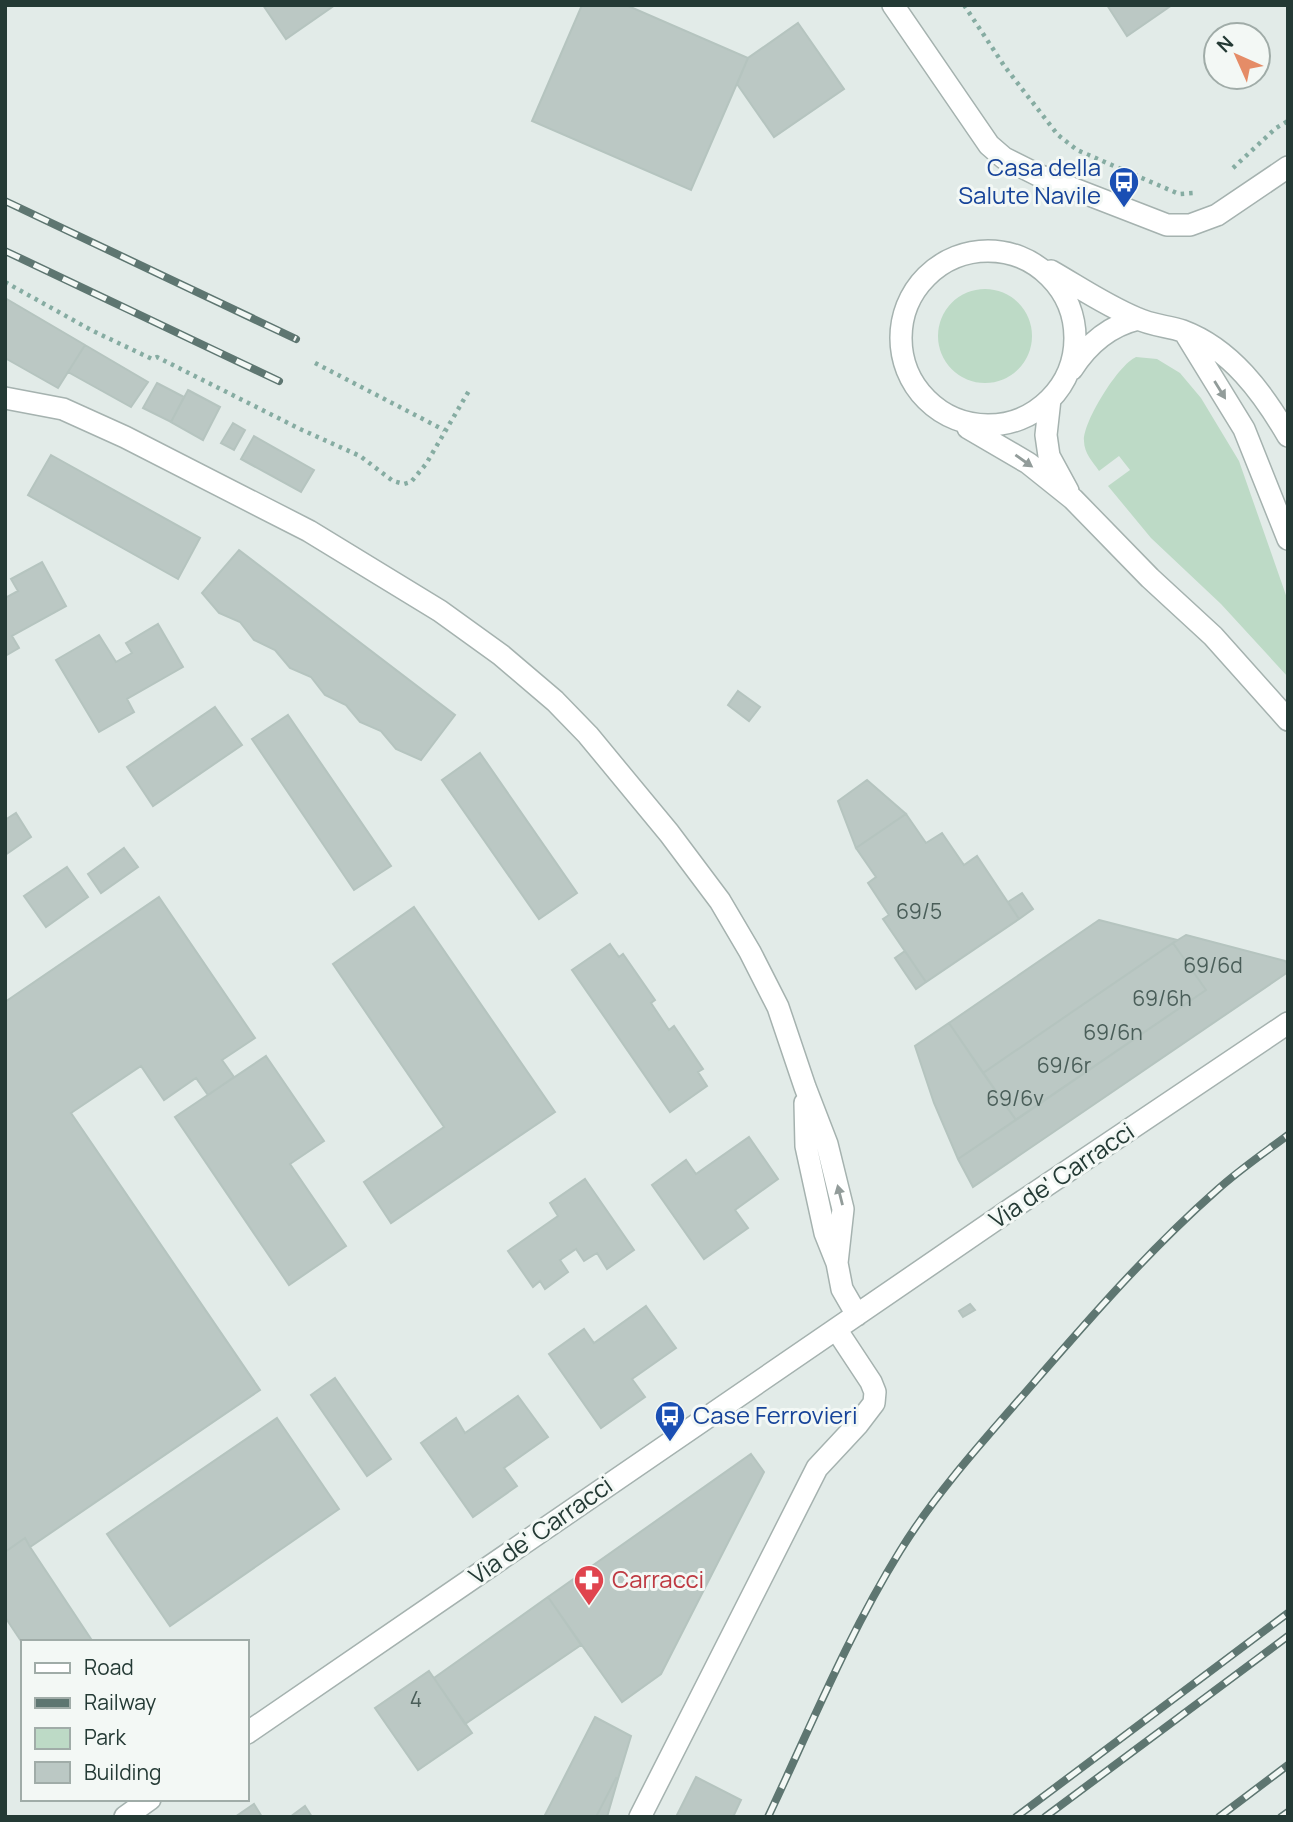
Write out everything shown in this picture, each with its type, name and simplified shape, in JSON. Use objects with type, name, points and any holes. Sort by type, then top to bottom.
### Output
[{"type":"street","points":[[893,5],[989,145],[1004,158],[1038,175],[1167,225],[1190,225],[1217,215],[1288,167]]},
{"type":"street","points":[[1288,436],[1263,394],[1224,355],[1184,332],[1138,320],[1095,299],[1046,268],[1017,255],[991,251],[964,254],[940,265],[919,283],[906,306],[900,331],[901,355],[910,380],[924,400],[944,415],[1028,463],[1073,499],[1150,578],[1213,636],[1288,720]]},
{"type":"street","points":[[1017,255],[1039,267],[1057,284],[1069,305],[1075,330],[1074,354],[1066,377]]},
{"type":"street","points":[[944,415],[965,424],[988,426],[1011,423],[1033,414],[1050,399],[1079,358],[1098,338],[1122,323],[1138,320]]},
{"type":"street","points":[[1184,332],[1244,429],[1288,539]]},
{"type":"street","points":[[5,398],[63,409],[125,437],[309,531],[440,611],[501,655],[555,701],[588,735],[720,901],[778,1007],[805,1087],[806,1146],[825,1233],[842,1289],[857,1315]]},
{"type":"street","points":[[1050,399],[1046,435],[1049,456],[1073,499]]},
{"type":"street","name":"Via de' Carracci","points":[[248,1732],[1288,1023]]},
{"type":"street","points":[[640,1817],[817,1468],[874,1403],[872,1382],[836,1329]]},
{"type":"street","points":[[125,1817],[147,1801]]},
{"type":"path","points":[[964,5],[1005,67],[1058,135],[1077,150],[1179,194],[1196,193]]},
{"type":"path","points":[[1223,175],[1276,128],[1288,121]]},
{"type":"path","points":[[5,282],[91,330],[152,359],[157,357],[360,456],[397,483],[411,482],[429,459],[470,389]]},
{"type":"path","points":[[315,363],[444,430]]},
{"type":"green space","points":[[985,289],[1003,292],[1018,303],[1029,318],[1032,336],[1029,354],[1018,369],[1003,380],[985,383],[967,380],[952,369],[941,354],[938,336],[941,318],[952,303],[967,292]]},
{"type":"green space","points":[[1136,357],[1157,359],[1180,373],[1201,398],[1239,461],[1288,601],[1288,677],[1221,604],[1151,538],[1108,486],[1130,470],[1119,456],[1099,471],[1087,453],[1084,445],[1085,432],[1095,408],[1111,382]]},
{"type":"building","points":[[263,5],[335,5],[286,39]]},
{"type":"building","points":[[582,5],[626,5],[748,58],[691,190],[532,121]]},
{"type":"building","points":[[1107,5],[1172,5],[1127,36]]},
{"type":"building","points":[[798,23],[844,89],[774,137],[737,84],[748,58]]},
{"type":"building","points":[[5,298],[85,345],[58,388],[5,358]]},
{"type":"building","points":[[85,345],[148,382],[131,407],[68,372]]},
{"type":"building","points":[[157,383],[184,397],[171,422],[143,408]]},
{"type":"building","points":[[188,390],[220,407],[203,440],[171,422]]},
{"type":"building","points":[[233,423],[245,430],[234,450],[221,443]]},
{"type":"building","points":[[254,436],[314,470],[301,492],[241,459]]},
{"type":"building","points":[[51,455],[200,538],[178,579],[28,495]]},
{"type":"building","points":[[239,550],[455,715],[421,760],[396,749],[381,731],[360,722],[346,705],[325,695],[311,677],[290,668],[275,650],[254,640],[240,622],[219,613],[202,593]]},
{"type":"building","points":[[42,562],[66,606],[12,636],[19,648],[5,656],[5,598],[18,591],[11,579]]},
{"type":"building","points":[[158,624],[183,667],[127,699],[134,712],[99,732],[56,660],[99,635],[116,662],[132,653],[126,643]]},
{"type":"building","points":[[738,691],[760,707],[749,721],[728,705]]},
{"type":"building","points":[[215,707],[242,745],[153,806],[127,767]]},
{"type":"building","points":[[288,715],[391,866],[354,890],[252,739]]},
{"type":"building","points":[[480,753],[577,893],[539,919],[442,780]]},
{"type":"building","points":[[867,780],[906,814],[856,848],[838,801]]},
{"type":"building","points":[[16,813],[31,837],[5,855],[5,820]]},
{"type":"building","points":[[906,814],[926,843],[942,833],[964,865],[977,856],[1019,919],[926,982],[883,919],[889,915],[868,883],[876,877],[856,848]]},
{"type":"building","points":[[124,848],[138,867],[101,893],[88,874]]},
{"type":"building","points":[[67,867],[88,897],[46,927],[24,896]]},
{"type":"building","points":[[1022,893],[1033,909],[1019,919],[1008,902]]},
{"type":"building","points":[[159,897],[255,1038],[222,1060],[234,1077],[208,1095],[196,1078],[164,1100],[141,1066],[71,1113],[260,1390],[30,1547],[25,1538],[5,1552],[5,1002]]},
{"type":"building","points":[[414,907],[555,1112],[391,1223],[364,1182],[444,1127],[333,964]]},
{"type":"building","points":[[1099,920],[1177,940],[983,1073],[949,1023]]},
{"type":"building","points":[[1186,935],[1285,961],[1288,972],[973,1187],[958,1159],[1206,990],[1173,943]]},
{"type":"building","points":[[1173,943],[1206,990],[1016,1120],[983,1073]]},
{"type":"building","points":[[610,944],[619,957],[623,954],[655,1000],[651,1003],[669,1030],[674,1026],[703,1069],[698,1072],[707,1086],[670,1112],[572,970]]},
{"type":"building","points":[[905,951],[926,982],[916,989],[895,958]]},
{"type":"building","points":[[949,1023],[1016,1120],[958,1159],[934,1103],[915,1046]]},
{"type":"building","points":[[266,1056],[324,1141],[290,1164],[346,1246],[289,1285],[175,1117]]},
{"type":"building","points":[[749,1137],[778,1179],[735,1210],[748,1228],[704,1259],[652,1185],[686,1160],[696,1174]]},
{"type":"building","points":[[585,1179],[634,1250],[607,1269],[597,1253],[584,1261],[576,1249],[560,1260],[568,1272],[545,1289],[540,1281],[533,1287],[508,1251],[558,1216],[550,1203]]},
{"type":"building","points":[[970,1304],[975,1310],[963,1317],[959,1311]]},
{"type":"building","points":[[646,1306],[676,1348],[632,1379],[645,1397],[601,1428],[549,1354],[584,1329],[594,1343]]},
{"type":"building","points":[[335,1378],[391,1459],[367,1476],[311,1395]]},
{"type":"building","points":[[518,1396],[548,1437],[504,1468],[517,1486],[473,1517],[421,1443],[456,1418],[465,1433]]},
{"type":"building","points":[[277,1418],[339,1509],[170,1626],[107,1534]]},
{"type":"building","points":[[751,1454],[764,1472],[661,1674],[622,1702],[548,1597]]},
{"type":"building","points":[[25,1538],[92,1640],[21,1641],[5,1617],[5,1552]]},
{"type":"building","points":[[548,1597],[581,1645],[465,1724],[434,1678]]},
{"type":"building","points":[[429,1671],[472,1733],[418,1770],[375,1708]]},
{"type":"building","points":[[595,1717],[631,1736],[618,1779],[616,1778],[596,1817],[544,1817]]},
{"type":"building","points":[[696,1777],[741,1800],[733,1817],[676,1817]]},
{"type":"building","points":[[616,1778],[618,1779],[607,1817],[596,1817]]},
{"type":"building","points":[[254,1804],[262,1817],[235,1817]]},
{"type":"building","points":[[305,1806],[312,1817],[290,1817]]},
{"type":"railway","points":[[5,201],[296,339]]},
{"type":"railway","points":[[5,251],[279,381]]},
{"type":"railway","points":[[768,1817],[863,1615],[914,1529],[946,1486],[1075,1335],[1144,1260],[1225,1183],[1288,1135]]},
{"type":"railway","points":[[1016,1817],[1288,1613]]},
{"type":"railway","points":[[1045,1817],[1288,1636]]},
{"type":"railway","points":[[1219,1817],[1288,1765]]},
{"type":"railway","points":[[1281,1817],[1288,1812]]},
{"type":"place","name":"Casa della Salute Navile","points":[[1124,209]]},
{"type":"place","name":"Case Ferrovieri","points":[[670,1443]]},
{"type":"place","name":"Carracci","points":[[589,1607]]}]
